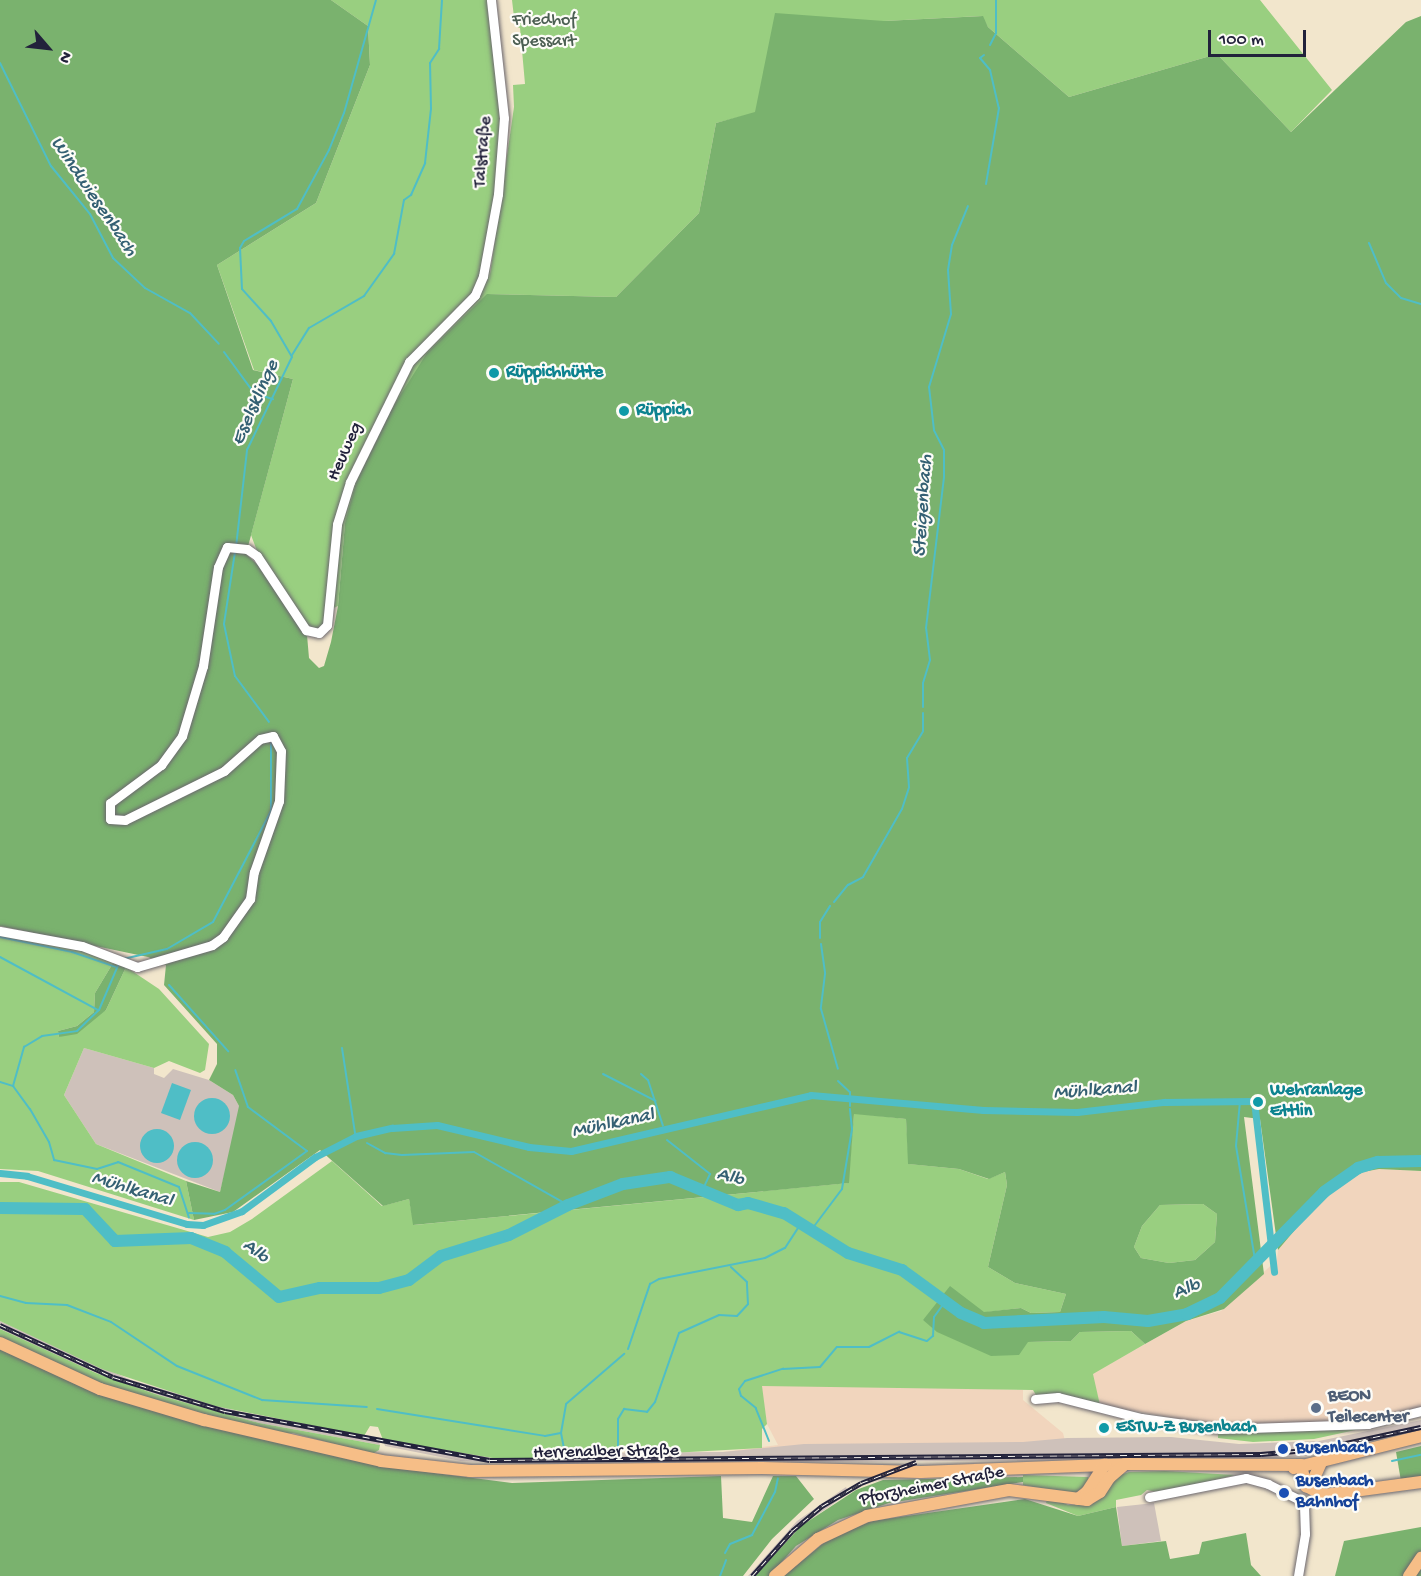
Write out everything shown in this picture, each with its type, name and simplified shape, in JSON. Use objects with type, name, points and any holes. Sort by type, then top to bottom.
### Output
[{"type":"main road","name":"Herrenalber Straße","points":[[0,1343],[139,1402],[381,1461],[428,1467],[506,1472],[762,1468],[921,1472],[1125,1464],[1232,1465],[1269,1471],[1421,1436]]},
{"type":"main road","points":[[1314,1489],[1322,1460]]},
{"type":"main road","points":[[1105,1464],[1109,1478]]},
{"type":"main road","points":[[1078,1499],[1093,1483],[1105,1464]]},
{"type":"main road","points":[[1078,1499],[1093,1498],[1109,1478],[1125,1464]]},
{"type":"main road","points":[[1075,1465],[1090,1474],[1093,1483]]},
{"type":"main road","points":[[1301,1465],[1314,1489],[1332,1496],[1421,1482]]},
{"type":"main road","name":"Pforzheimer Straße","points":[[775,1576],[818,1539],[867,1516],[1009,1490],[1078,1499]]},
{"type":"main road","points":[[1410,1576],[1421,1558]]},
{"type":"street","name":"Talstraße","points":[[468,302],[483,276],[489,250],[504,118],[491,0]]},
{"type":"street","name":"Heuweg","points":[[0,931],[82,946],[137,967],[157,964],[212,945],[223,937],[250,899],[254,872],[273,826],[279,801],[281,751],[273,736],[260,739],[224,771],[125,820],[110,819],[108,813],[110,803],[161,765],[182,736],[203,666],[221,556],[227,547],[237,546],[261,561],[309,633],[319,633],[327,625],[336,524],[379,419],[410,362],[468,302]]},
{"type":"street","points":[[1035,1399],[1058,1397],[1141,1418],[1220,1429],[1368,1424],[1421,1411]]},
{"type":"street","points":[[1149,1497],[1245,1478],[1268,1484],[1304,1502]]},
{"type":"street","points":[[1298,1576],[1305,1534],[1304,1502],[1314,1489]]},
{"type":"shaded area","points":[[84,1048],[154,1068],[154,1074],[164,1078],[173,1069],[209,1080],[233,1095],[239,1106],[239,1117],[220,1192],[96,1144],[64,1095]]},
{"type":"shaded area","points":[[1379,1169],[1421,1171],[1421,1408],[1369,1422],[1220,1426],[1100,1405],[1092,1374],[1186,1321],[1221,1311],[1277,1260],[1278,1250],[1326,1193],[1363,1172]]},
{"type":"shaded area","points":[[0,1321],[131,1380],[241,1412],[378,1439],[380,1445],[259,1423],[158,1395],[76,1365],[0,1329]]},
{"type":"shaded area","points":[[865,1385],[1023,1390],[1023,1400],[1063,1433],[1067,1448],[561,1455],[723,1452],[778,1445],[767,1424],[761,1386]]},
{"type":"shaded area","points":[[1421,1420],[1421,1430],[1306,1456],[1253,1459],[527,1464],[461,1461],[385,1446],[383,1440],[462,1454],[560,1460],[567,1453],[723,1452],[804,1444],[1023,1442],[1067,1438],[1171,1437],[1239,1444],[1319,1441]]},
{"type":"shaded area","points":[[846,1487],[849,1493],[801,1526],[755,1576],[748,1576],[797,1521]]},
{"type":"shaded area","points":[[1154,1503],[1161,1541],[1122,1546],[1117,1507]]},
{"type":"green space","points":[[0,0],[331,0],[368,26],[370,65],[316,203],[217,265],[253,370],[293,379],[246,554],[261,568],[307,635],[309,658],[319,668],[324,666],[331,642],[338,606],[345,523],[356,483],[384,421],[427,353],[487,294],[616,297],[699,213],[716,123],[755,112],[775,13],[884,21],[983,16],[988,27],[1069,97],[1217,54],[1291,132],[1406,22],[1421,16],[1421,1171],[1379,1169],[1363,1172],[1326,1193],[1278,1250],[1260,1119],[1244,1117],[1264,1274],[1224,1309],[1186,1321],[1145,1344],[1131,1331],[1080,1332],[1071,1341],[1028,1342],[1019,1355],[991,1356],[937,1332],[923,1320],[950,1286],[984,1312],[1021,1308],[1031,1313],[1060,1312],[1066,1294],[1015,1283],[988,1267],[1007,1185],[1005,1172],[989,1179],[959,1169],[908,1164],[906,1119],[854,1114],[849,1183],[413,1225],[409,1199],[383,1206],[320,1150],[233,1212],[194,1220],[186,1181],[220,1192],[239,1106],[233,1095],[209,1080],[217,1064],[217,1044],[164,985],[166,965],[148,957],[0,926]],"holes":[[[1203,1204],[1217,1214],[1215,1242],[1195,1260],[1169,1263],[1141,1258],[1134,1247],[1142,1226],[1160,1205]]]},
{"type":"green space","name":"Friedhof Spessart","points":[[331,0],[487,0],[497,63],[500,126],[489,281],[514,107],[513,85],[525,84],[520,28],[515,26],[512,0],[1260,0],[1332,90],[1291,132],[1217,54],[1069,97],[988,27],[982,16],[884,21],[755,113],[716,123],[699,213],[616,297],[488,294],[345,523],[338,606],[327,611],[323,626],[312,631],[257,551],[251,535],[293,379],[254,370],[217,265],[316,203],[370,65],[368,26]]},
{"type":"green space","points":[[0,935],[83,951],[113,963],[95,993],[94,1012],[77,1026],[58,1031],[59,1037],[106,1010],[126,967],[159,989],[209,1044],[205,1070],[200,1073],[169,1061],[154,1068],[84,1048],[64,1095],[96,1144],[186,1181],[194,1220],[38,1171],[0,1169]]},
{"type":"green space","points":[[113,963],[126,967],[106,1010],[77,1034],[59,1037],[58,1031],[77,1026],[94,1012],[95,993]]},
{"type":"green space","points":[[854,1113],[906,1119],[909,1164],[959,1169],[988,1179],[1005,1172],[1007,1185],[988,1267],[1015,1283],[1066,1294],[1060,1312],[1031,1313],[1021,1308],[923,1320],[1028,1342],[1071,1341],[1080,1332],[1131,1331],[1145,1344],[1093,1374],[1100,1405],[1036,1395],[1033,1390],[762,1386],[767,1424],[762,1429],[762,1448],[653,1454],[654,1448],[614,1449],[614,1453],[567,1453],[560,1460],[493,1458],[383,1440],[378,1427],[370,1426],[364,1436],[215,1406],[102,1369],[0,1321],[0,1182],[19,1182],[208,1237],[230,1232],[252,1219],[332,1161],[382,1206],[409,1199],[414,1225],[848,1183]]},
{"type":"green space","points":[[1203,1204],[1217,1214],[1215,1242],[1195,1260],[1169,1263],[1141,1258],[1134,1247],[1142,1226],[1160,1205]]},
{"type":"green space","points":[[0,1329],[96,1373],[158,1395],[259,1423],[380,1445],[379,1450],[372,1454],[293,1433],[282,1434],[121,1392],[0,1339]]},
{"type":"green space","points":[[0,1349],[99,1395],[380,1466],[512,1483],[721,1476],[723,1518],[752,1522],[773,1476],[796,1476],[814,1499],[772,1539],[743,1576],[0,1576]]},
{"type":"green space","points":[[1397,1421],[1314,1439],[1253,1442],[1218,1438],[1218,1433]]},
{"type":"green space","points":[[1421,1446],[1421,1477],[1401,1481],[1396,1452]]},
{"type":"green space","points":[[1165,1471],[1235,1475],[1162,1493],[1147,1490],[1141,1495],[1116,1500],[1116,1507],[1078,1516],[1046,1503],[1048,1496],[1068,1505],[1090,1504],[1114,1477],[1129,1472]]},
{"type":"green space","points":[[1023,1475],[1088,1477],[1089,1482],[1076,1493],[1068,1493],[1023,1485]]},
{"type":"green space","points":[[1023,1477],[1023,1482],[889,1503],[838,1520],[796,1546],[769,1576],[755,1576],[801,1526],[856,1490],[883,1480]]},
{"type":"green space","points":[[1025,1499],[1078,1516],[1116,1507],[1122,1546],[1166,1541],[1170,1559],[1199,1554],[1202,1542],[1246,1533],[1251,1565],[1261,1576],[783,1576],[830,1538],[872,1521]]},
{"type":"green space","points":[[1421,1527],[1421,1576],[1335,1576],[1344,1541]]},
{"type":"water","points":[[172,1083],[191,1090],[180,1120],[161,1113]]},
{"type":"water","points":[[212,1098],[224,1104],[230,1116],[224,1128],[212,1134],[200,1128],[194,1116],[200,1104]]},
{"type":"water","points":[[157,1129],[169,1134],[174,1146],[169,1158],[157,1163],[145,1158],[140,1146],[145,1134]]},
{"type":"water","points":[[195,1142],[208,1147],[213,1160],[208,1173],[195,1178],[182,1173],[177,1160],[182,1147]]},
{"type":"waterway","name":"Eselsklinge","points":[[236,547],[247,450],[292,357],[271,321],[242,289],[240,248],[244,241],[297,209],[329,150],[344,113],[376,0]]},
{"type":"waterway","points":[[292,355],[309,328],[364,296],[394,254],[404,200],[411,195],[425,163],[431,109],[430,63],[439,49],[442,0]]},
{"type":"waterway","name":"Steigenbach","points":[[990,45],[996,33],[996,0]]},
{"type":"waterway","name":"Steigenbach","points":[[984,55],[980,58],[990,70],[999,108],[986,184]]},
{"type":"waterway","name":"Windwiesenbach","points":[[0,63],[51,166],[90,214],[113,258],[145,288],[190,313],[219,344]]},
{"type":"waterway","name":"Steigenbach","points":[[923,707],[923,683],[930,660],[926,628],[944,477],[944,450],[934,430],[929,387],[951,314],[948,270],[952,245],[968,206]]},
{"type":"waterway","points":[[1369,243],[1386,283],[1401,298],[1421,304]]},
{"type":"waterway","name":"Windwiesenbach","points":[[224,352],[254,393],[273,399]]},
{"type":"waterway","name":"Eselsklinge","points":[[235,552],[224,624],[235,676],[269,722]]},
{"type":"waterway","name":"Steigenbach","points":[[834,902],[848,885],[863,877],[902,809],[909,787],[907,758],[923,731],[923,713]]},
{"type":"waterway","name":"Eselsklinge","points":[[123,959],[167,949],[213,922],[271,811],[271,742]]},
{"type":"waterway","name":"Steigenbach","points":[[820,938],[820,922],[830,906]]},
{"type":"waterway","points":[[0,937],[72,952],[116,967]]},
{"type":"waterway","name":"Steigenbach","points":[[821,944],[825,974],[821,1009],[838,1069]]},
{"type":"waterway","points":[[0,957],[98,1010]]},
{"type":"waterway","points":[[13,1086],[24,1047],[42,1036],[77,1031],[99,1010],[119,963]]},
{"type":"waterway","points":[[169,985],[228,1051]]},
{"type":"waterway","points":[[342,1048],[355,1133]]},
{"type":"waterway","points":[[189,1213],[214,1214],[225,1210],[307,1151],[248,1107],[235,1070]]},
{"type":"waterway","points":[[603,1074],[656,1101]]},
{"type":"waterway","points":[[641,1074],[648,1080],[663,1126]]},
{"type":"waterway","points":[[838,1081],[850,1092],[850,1106]]},
{"type":"waterway","points":[[0,1082],[13,1086],[30,1109],[49,1142],[54,1160],[97,1169],[118,1162],[179,1187],[189,1217]]},
{"type":"waterway","name":"Mühlkanal","points":[[0,1173],[27,1176],[187,1224],[203,1225],[242,1211],[315,1157],[356,1136],[392,1128],[437,1125],[529,1147],[571,1151],[811,1095],[983,1110],[1077,1112],[1164,1102],[1254,1101],[1274,1272]]},
{"type":"waterway","points":[[1240,1101],[1236,1146],[1256,1265]]},
{"type":"waterway","points":[[812,1229],[842,1189],[852,1129],[850,1109]]},
{"type":"waterway","points":[[667,1140],[710,1174],[703,1189]]},
{"type":"waterway","points":[[367,1143],[385,1153],[402,1155],[474,1152],[568,1205]]},
{"type":"waterway","name":"Alb","points":[[0,1208],[85,1209],[115,1241],[191,1238],[225,1252],[279,1297],[320,1288],[379,1288],[409,1280],[441,1256],[509,1235],[568,1205],[623,1184],[670,1177],[738,1205],[748,1203],[784,1213],[848,1253],[902,1270],[961,1313],[984,1323],[1104,1317],[1148,1321],[1187,1314],[1220,1298],[1324,1192],[1358,1168],[1378,1162],[1421,1161]]},
{"type":"waterway","points":[[628,1349],[650,1284],[659,1279],[765,1258],[785,1248],[801,1223]]},
{"type":"waterway","points":[[618,1447],[618,1419],[624,1409],[647,1412],[655,1402],[679,1333],[719,1315],[737,1316],[748,1304],[747,1282],[731,1267]]},
{"type":"waterway","points":[[0,1296],[26,1303],[67,1305],[111,1322],[177,1366],[262,1400],[367,1407]]},
{"type":"waterway","points":[[769,1441],[756,1408],[741,1396],[739,1389],[745,1381],[783,1369],[820,1367],[837,1347],[869,1347],[899,1332],[927,1341],[933,1336],[934,1317],[945,1302]]},
{"type":"waterway","points":[[377,1409],[545,1436],[561,1433],[566,1404],[624,1354]]},
{"type":"waterway","points":[[561,1433],[564,1448]]},
{"type":"waterway","points":[[1392,1461],[1421,1455]]},
{"type":"waterway","points":[[725,1553],[730,1544],[752,1535],[775,1492],[778,1478]]},
{"type":"waterway","points":[[720,1576],[726,1560]]},
{"type":"railway","points":[[0,1325],[113,1377],[225,1411],[490,1460],[1261,1454],[1318,1449],[1421,1427]]},
{"type":"railway","points":[[752,1576],[792,1531],[822,1506],[861,1483],[916,1462]]},
{"type":"place","name":"Rüppichhütte","points":[[494,373]]},
{"type":"place","name":"Rüppich","points":[[624,411]]},
{"type":"place","name":"Wehranlage Ettlin","points":[[1258,1102]]},
{"type":"place","name":"BEON Teilecenter","points":[[1316,1408]]},
{"type":"place","name":"ESTW-Z Busenbach","points":[[1104,1428]]},
{"type":"place","name":"Busenbach","points":[[1283,1449]]},
{"type":"place","name":"Busenbach Bahnhof","points":[[1284,1493]]}]
